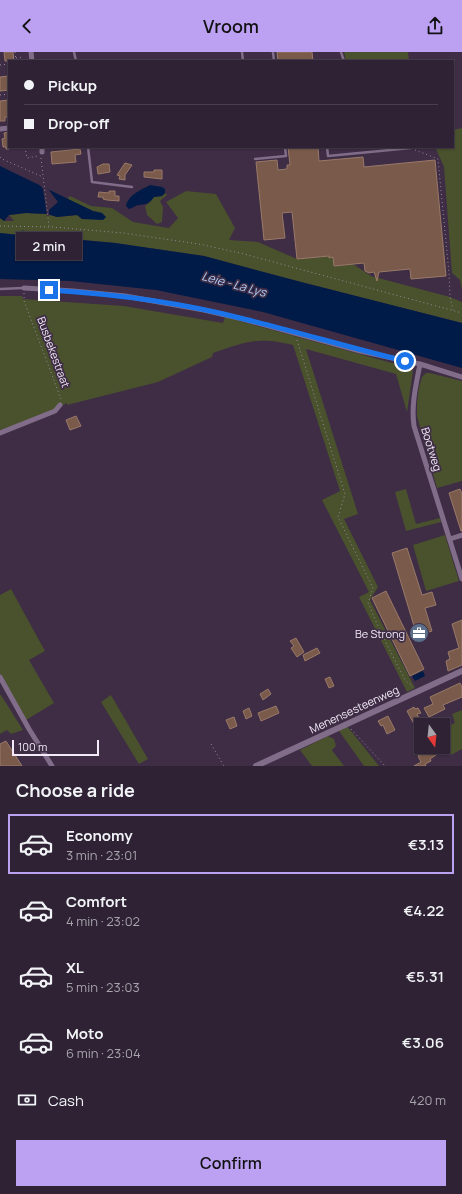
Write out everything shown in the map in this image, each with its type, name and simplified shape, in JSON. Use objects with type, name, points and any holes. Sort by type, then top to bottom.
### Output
[{"type":"street","points":[[24,288],[81,292],[162,302],[243,318],[360,350],[420,364],[462,377]]},
{"type":"street","name":"Bootweg","points":[[420,364],[413,401],[414,426],[462,579]]},
{"type":"street","name":"Busbekestraat","points":[[0,433],[55,411],[60,405]]},
{"type":"street","points":[[450,539],[462,535]]},
{"type":"street","name":"Menensesteenweg","points":[[256,766],[462,671]]},
{"type":"street","points":[[0,677],[52,766]]},
{"type":"lane","points":[[88,148],[92,182],[132,188]]},
{"type":"lane","points":[[256,159],[286,156],[285,148]]},
{"type":"lane","points":[[327,148],[328,156],[411,148]]},
{"type":"lane","points":[[0,289],[24,288]]},
{"type":"path","points":[[15,52],[16,58],[23,57]]},
{"type":"path","points":[[25,148],[26,158],[41,156],[49,227]]},
{"type":"path","points":[[411,148],[438,160],[450,297],[454,310]]},
{"type":"path","points":[[0,157],[44,178]]},
{"type":"path","points":[[0,226],[49,227],[123,233],[206,246],[240,253],[462,313]]},
{"type":"path","name":"Busbekestraat","points":[[24,288],[24,301],[61,399],[60,405]]},
{"type":"path","points":[[296,333],[345,494],[338,517],[373,588],[368,603],[382,635],[405,680],[416,692]]},
{"type":"path","points":[[346,724],[385,766]]},
{"type":"path","points":[[211,744],[224,766]]},
{"type":"green space","points":[[344,52],[408,52],[409,60],[346,60]]},
{"type":"green space","points":[[462,128],[462,290],[460,280],[452,273],[444,167],[435,148],[454,148],[454,130]]},
{"type":"green space","points":[[186,191],[216,194],[235,228],[229,240],[258,242],[297,259],[329,256],[329,258],[333,257],[334,266],[353,264],[371,276],[450,297],[462,302],[462,323],[204,256],[115,243],[27,235],[23,231],[19,235],[0,233],[0,218],[4,221],[14,221],[9,215],[26,213],[47,214],[57,217],[77,215],[82,219],[102,213],[93,211],[67,199],[70,196],[91,206],[112,208],[133,222],[169,228],[178,218],[166,202]]},
{"type":"green space","points":[[165,193],[167,195],[160,201],[163,207],[162,222],[157,224],[147,215],[145,206],[154,197],[162,196]]},
{"type":"green space","points":[[0,296],[22,296],[23,299],[124,306],[223,323],[225,317],[403,366],[413,371],[407,412],[396,374],[306,349],[358,514],[344,519],[378,587],[370,600],[415,688],[407,692],[359,597],[369,592],[322,500],[340,491],[293,345],[270,341],[243,343],[213,353],[212,357],[158,382],[67,405],[67,403],[36,418],[0,430]]},
{"type":"green space","points":[[426,373],[462,381],[462,481],[437,488],[417,416],[419,387],[422,377]]},
{"type":"green space","points":[[406,489],[416,524],[440,518],[441,522],[406,531],[395,492]]},
{"type":"green space","points":[[445,535],[459,581],[426,591],[413,545]]},
{"type":"green space","points":[[11,589],[45,651],[29,660],[54,703],[26,720],[0,674],[0,595]]},
{"type":"green space","points":[[0,695],[23,730],[11,734],[7,730],[0,734]]},
{"type":"green space","points":[[111,695],[148,759],[139,764],[101,702]]},
{"type":"green space","points":[[462,710],[462,749],[451,755],[450,725],[455,723],[452,714]]},
{"type":"green space","points":[[347,726],[379,766],[364,766],[339,731]]},
{"type":"green space","points":[[328,736],[334,739],[336,746],[332,750],[344,766],[312,766],[300,750]]},
{"type":"water","points":[[0,166],[93,211],[102,213],[106,217],[103,220],[82,219],[77,215],[57,217],[47,214],[26,213],[9,215],[4,221],[0,218]]},
{"type":"water","points":[[150,185],[162,187],[165,189],[165,193],[162,196],[154,197],[146,204],[138,205],[129,209],[126,206],[127,202],[132,196]]},
{"type":"water","name":"Leie - La Lys","points":[[23,230],[27,235],[115,243],[204,256],[462,323],[462,368],[263,312],[156,290],[71,281],[0,279],[0,233],[19,235]]},
{"type":"water","points":[[423,671],[425,676],[415,681],[412,676]]},
{"type":"pier","points":[[38,183],[46,186],[58,202],[49,210],[49,216],[47,216],[43,189]]},
{"type":"building","points":[[4,52],[13,52],[14,60],[5,61]]},
{"type":"building","points":[[277,52],[312,52],[313,60],[278,60]]},
{"type":"building","points":[[8,76],[8,90],[0,91],[0,77]]},
{"type":"building","points":[[8,100],[8,117],[5,117],[5,121],[0,121],[0,101]]},
{"type":"building","points":[[8,132],[9,149],[3,147],[2,139],[5,138],[4,133]]},
{"type":"building","points":[[288,148],[318,148],[319,161],[363,157],[364,167],[435,160],[446,276],[411,279],[410,269],[379,272],[377,281],[374,272],[369,273],[365,271],[364,263],[334,266],[333,257],[329,258],[329,256],[297,259],[292,212],[282,213],[285,238],[264,240],[256,162],[277,160],[278,170],[287,169],[287,165],[290,165]]},
{"type":"building","points":[[80,149],[81,154],[75,155],[76,162],[52,164],[51,152]]},
{"type":"building","points":[[125,163],[132,165],[125,175],[125,180],[119,179],[120,176],[117,175]]},
{"type":"building","points":[[103,164],[109,164],[110,172],[98,174],[97,167]]},
{"type":"building","points":[[154,170],[162,170],[162,179],[144,177],[144,172],[154,172]]},
{"type":"building","points":[[109,191],[115,191],[115,196],[119,196],[119,201],[107,200],[103,199],[103,197],[98,197],[99,192],[109,193]]},
{"type":"building","points":[[76,416],[81,426],[70,430],[66,420]]},
{"type":"building","points":[[460,489],[462,494],[462,531],[449,493]]},
{"type":"building","points":[[407,548],[422,595],[432,592],[436,605],[425,608],[432,631],[417,636],[392,553]]},
{"type":"building","points":[[386,591],[424,669],[410,676],[372,598]]},
{"type":"building","points":[[462,620],[462,665],[448,671],[446,661],[450,659],[448,652],[459,648],[452,624]]},
{"type":"building","points":[[296,638],[304,652],[297,657],[291,648],[294,646],[290,641]]},
{"type":"building","points":[[317,648],[320,653],[305,661],[303,655]]},
{"type":"building","points":[[330,677],[334,686],[329,688],[325,679]]},
{"type":"building","points":[[460,683],[462,687],[462,697],[443,705],[445,709],[429,717],[424,708],[433,704],[430,697]]},
{"type":"building","points":[[268,689],[271,694],[263,700],[260,694]]},
{"type":"building","points":[[276,706],[279,713],[261,721],[258,713]]},
{"type":"building","points":[[414,707],[415,709],[418,708],[421,713],[417,714],[419,718],[414,718],[414,724],[407,711]]},
{"type":"building","points":[[249,708],[252,716],[246,719],[243,711]]},
{"type":"building","points":[[388,716],[395,730],[387,734],[383,725],[381,726],[378,721]]},
{"type":"building","points":[[234,717],[237,726],[230,729],[226,720]]},
{"type":"building","points":[[6,741],[22,766],[0,766],[0,744]]},
{"type":"building","points":[[422,754],[436,755],[430,759],[431,761],[425,764],[426,766],[414,766],[421,762],[418,756]]},
{"type":"place","name":"Be Strong","points":[[419,633]]},
{"type":"route","points":[[49,290],[125,296],[204,310],[243,318],[282,330],[405,361]]}]
